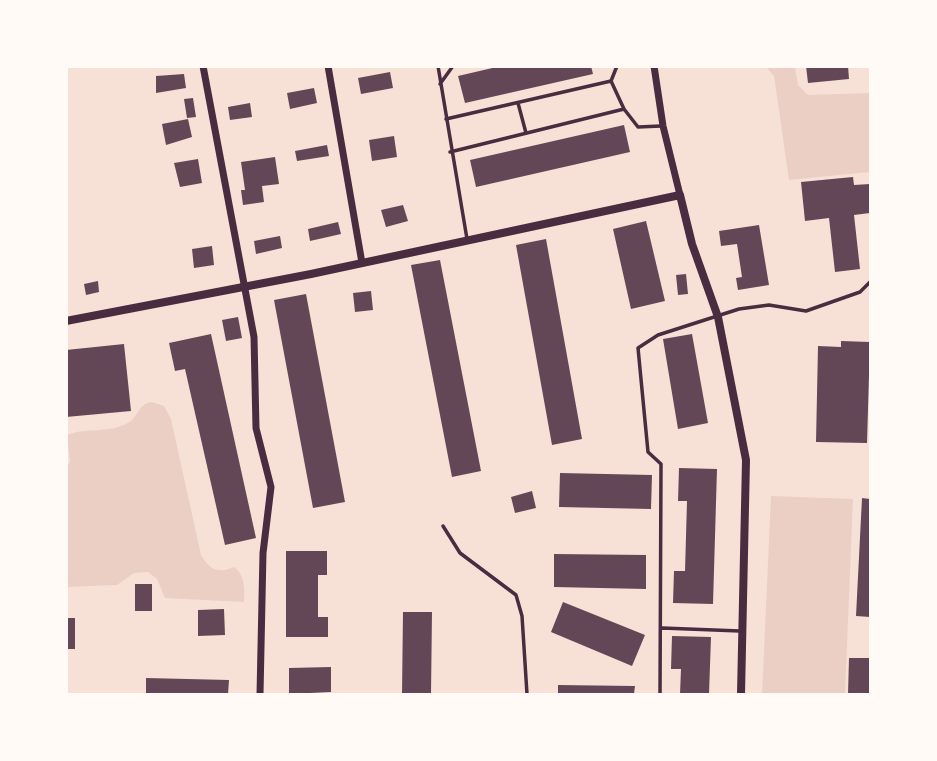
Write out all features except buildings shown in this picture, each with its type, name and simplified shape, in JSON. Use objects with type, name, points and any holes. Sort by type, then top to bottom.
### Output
[{"type":"street","points":[[203,66],[254,337],[256,428],[271,487],[263,553],[260,695]]},
{"type":"street","points":[[328,66],[362,262]]},
{"type":"street","points":[[654,66],[663,126],[692,244],[718,317],[746,460],[741,695]]},
{"type":"street","points":[[66,321],[244,287],[680,195]]},
{"type":"lane","points":[[438,66],[450,152],[467,239]]},
{"type":"lane","points":[[440,84],[453,66]]},
{"type":"lane","points":[[617,66],[611,81],[624,110],[638,127],[663,126]]},
{"type":"lane","points":[[446,119],[611,81]]},
{"type":"lane","points":[[519,103],[526,134]]},
{"type":"lane","points":[[450,152],[624,110]]},
{"type":"lane","points":[[660,695],[661,464],[648,452],[638,348],[658,335],[739,309],[769,305],[806,311],[860,292],[870,282]]},
{"type":"lane","points":[[443,526],[460,553],[516,595],[522,616],[527,695]]},
{"type":"lane","points":[[662,628],[743,631]]},
{"type":"shaded area","points":[[766,67],[795,67],[798,85],[808,95],[870,93],[870,172],[789,180],[774,76]]},
{"type":"shaded area","points":[[152,402],[164,406],[171,419],[201,555],[215,569],[234,567],[238,570],[244,583],[244,602],[165,598],[157,579],[148,572],[134,573],[117,585],[67,587],[66,469],[70,462],[67,435],[105,430],[128,423],[143,405]]},
{"type":"shaded area","points":[[771,496],[853,499],[845,694],[762,694]]}]
